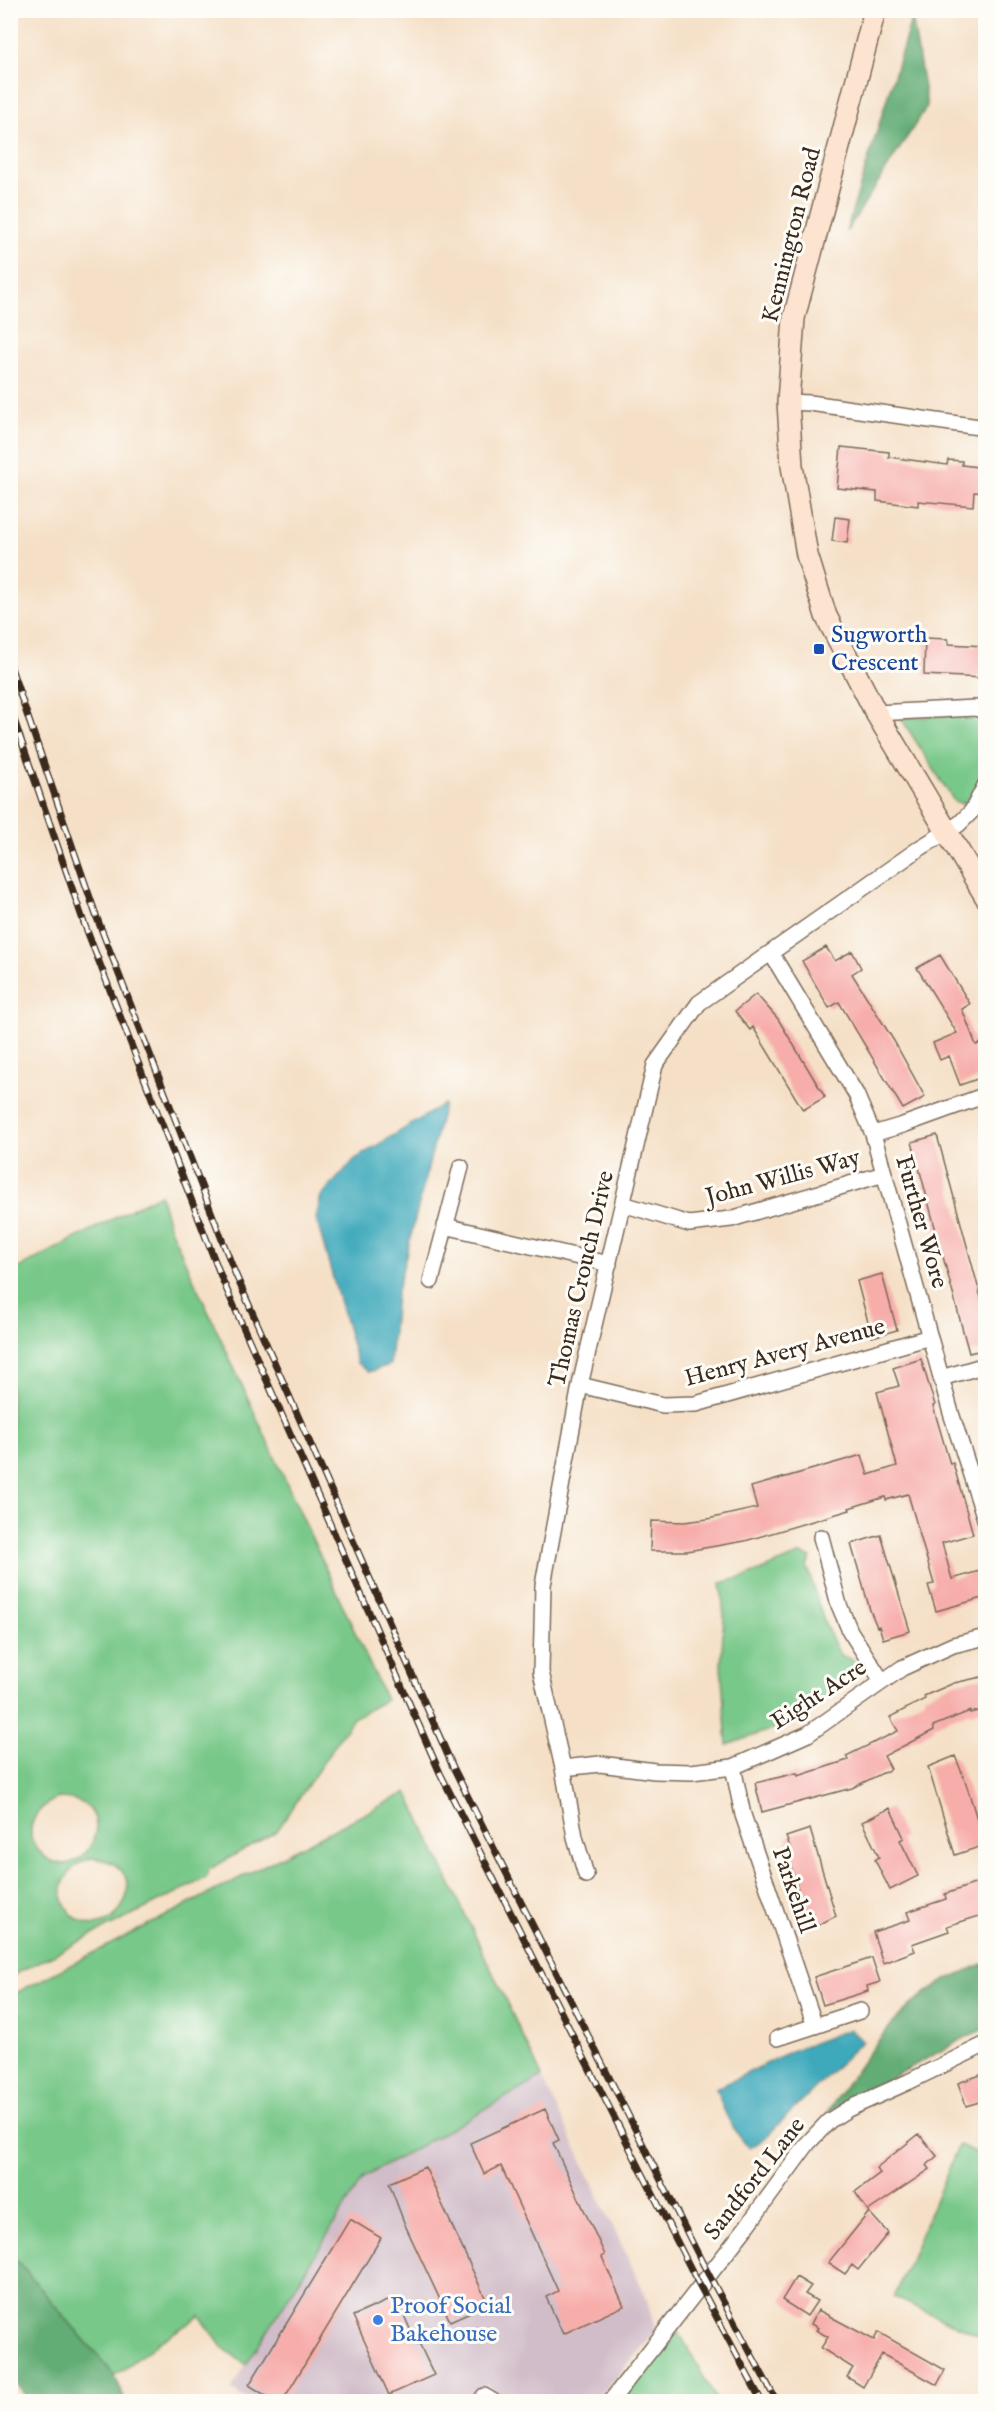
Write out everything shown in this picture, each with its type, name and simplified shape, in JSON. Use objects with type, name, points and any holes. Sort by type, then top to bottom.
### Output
[{"type":"street","name":"Kennington Road","points":[[875,10],[794,318],[788,402],[792,466],[799,511],[816,587],[826,616],[876,714],[986,897]]},
{"type":"street","points":[[788,402],[810,403],[986,428]]},
{"type":"street","points":[[876,714],[975,708],[986,711]]},
{"type":"street","points":[[946,831],[972,811],[986,784]]},
{"type":"street","name":"Thomas Crouch Drive","points":[[586,1875],[575,1837],[563,1768],[541,1672],[543,1585],[580,1385],[655,1065],[699,1003],[946,831]]},
{"type":"street","name":"Further Wore","points":[[771,953],[856,1094],[873,1134],[941,1378],[986,1522]]},
{"type":"street","points":[[873,1134],[986,1095]]},
{"type":"street","points":[[431,1281],[461,1167]]},
{"type":"street","name":"John Willis Way","points":[[623,1204],[689,1224],[731,1219],[884,1174]]},
{"type":"street","points":[[446,1226],[609,1264]]},
{"type":"street","name":"Henry Avery Avenue","points":[[580,1385],[663,1405],[696,1404],[930,1337]]},
{"type":"street","points":[[941,1378],[986,1365]]},
{"type":"street","points":[[820,1537],[839,1605],[850,1631],[882,1681]]},
{"type":"street","name":"Eight Acre","points":[[563,1768],[600,1764],[655,1771],[690,1772],[733,1767],[808,1734],[882,1681],[923,1657],[953,1645],[986,1637]]},
{"type":"street","name":"Parkehill","points":[[733,1767],[743,1815],[815,2026]]},
{"type":"street","points":[[778,2038],[860,2011]]},
{"type":"street","name":"Sandford Lane","points":[[609,2402],[748,2225],[808,2143],[829,2121],[848,2109],[986,2044]]},
{"type":"street","points":[[480,2402],[484,2396],[494,2402]]},
{"type":"shaded area","points":[[542,2077],[645,2294],[656,2332],[595,2401],[509,2401],[496,2395],[488,2384],[469,2402],[249,2401],[231,2389],[363,2178]]},
{"type":"green space","points":[[912,17],[927,106],[846,232]]},
{"type":"green space","points":[[967,714],[978,716],[985,721],[985,756],[982,778],[971,796],[962,804],[954,801],[901,718]]},
{"type":"green space","points":[[160,1194],[169,1226],[386,1700],[353,1718],[277,1831],[208,1870],[206,1878],[11,1976],[11,1272]],"holes":[[[59,1798],[81,1802],[92,1813],[96,1827],[92,1842],[83,1855],[71,1863],[56,1863],[40,1852],[31,1836],[33,1820],[38,1813]],[[92,1858],[114,1864],[125,1876],[127,1891],[123,1905],[113,1917],[100,1924],[84,1923],[69,1911],[62,1894],[70,1872],[76,1866]]]},
{"type":"green space","points":[[801,1554],[811,1558],[807,1566],[824,1622],[840,1655],[853,1660],[861,1673],[778,1727],[727,1745],[721,1665],[724,1617],[721,1583],[747,1576]]},
{"type":"green space","points":[[407,1792],[542,2077],[363,2178],[246,2365],[222,2347],[200,2316],[156,2344],[115,2376],[11,2254],[10,1996]]},
{"type":"green space","points":[[985,1963],[985,2029],[827,2113],[877,2042],[905,2010],[944,1981]]},
{"type":"green space","points":[[959,2145],[985,2156],[985,2338],[894,2297]]},
{"type":"green space","points":[[11,2254],[115,2376],[125,2401],[30,2401],[11,2378]]},
{"type":"green space","points":[[679,2332],[717,2401],[610,2402]]},
{"type":"water","points":[[444,1104],[396,1295],[390,1365],[369,1372],[357,1363],[316,1218],[321,1196],[355,1159]]},
{"type":"water","points":[[850,2029],[862,2041],[764,2139],[750,2148],[730,2121],[716,2089],[791,2051]]},
{"type":"building","points":[[841,447],[889,452],[889,457],[947,465],[948,460],[962,461],[962,465],[986,468],[986,493],[974,492],[973,506],[918,501],[918,506],[877,501],[877,492],[837,488]]},
{"type":"building","points":[[835,517],[850,519],[847,543],[832,541]]},
{"type":"building","points":[[925,638],[948,639],[948,644],[985,646],[983,678],[924,675]]},
{"type":"building","points":[[826,947],[835,961],[852,951],[861,968],[852,974],[894,1041],[925,1097],[903,1109],[839,1002],[829,1008],[802,961]]},
{"type":"building","points":[[940,955],[970,1004],[962,1009],[976,1045],[986,1041],[986,1076],[960,1085],[949,1056],[940,1060],[933,1043],[957,1033],[917,968]]},
{"type":"building","points":[[756,994],[778,1019],[825,1097],[803,1110],[753,1027],[750,1030],[735,1011]]},
{"type":"building","points":[[937,1135],[986,1316],[986,1349],[969,1353],[912,1142]]},
{"type":"building","points":[[882,1274],[897,1330],[872,1337],[857,1281]]},
{"type":"building","points":[[921,1359],[950,1464],[953,1463],[973,1534],[942,1543],[952,1579],[983,1570],[986,1597],[936,1611],[928,1585],[934,1584],[908,1494],[886,1500],[885,1497],[849,1508],[850,1510],[745,1541],[687,1551],[650,1551],[651,1521],[685,1522],[757,1508],[751,1487],[862,1455],[868,1475],[897,1466],[877,1392],[899,1386],[893,1368]]},
{"type":"building","points":[[881,1535],[910,1631],[883,1639],[870,1610],[851,1544]]},
{"type":"building","points":[[986,1676],[986,1709],[970,1713],[970,1711],[933,1726],[934,1730],[884,1756],[891,1769],[852,1788],[762,1812],[755,1783],[797,1773],[798,1776],[848,1760],[846,1756],[898,1731],[890,1717],[925,1699],[924,1696],[954,1683]]},
{"type":"building","points":[[955,1756],[965,1780],[985,1845],[955,1855],[928,1767]]},
{"type":"building","points":[[890,1808],[904,1838],[900,1840],[918,1876],[890,1890],[875,1860],[879,1857],[862,1822]]},
{"type":"building","points":[[810,1829],[836,1916],[810,1929],[786,1851],[791,1849],[786,1837]]},
{"type":"building","points":[[986,1880],[986,1914],[947,1926],[949,1931],[912,1944],[915,1951],[883,1963],[873,1932],[910,1920],[907,1912],[946,1899],[945,1894]]},
{"type":"building","points":[[872,1958],[880,1982],[867,1986],[868,1991],[823,2005],[814,1977]]},
{"type":"building","points":[[986,2073],[986,2100],[966,2106],[958,2083]]},
{"type":"building","points":[[545,2109],[559,2140],[553,2143],[605,2255],[602,2257],[624,2306],[563,2334],[546,2297],[558,2291],[501,2166],[484,2174],[470,2143]]},
{"type":"building","points":[[919,2134],[937,2156],[927,2165],[930,2169],[868,2211],[855,2192],[880,2173],[876,2168]]},
{"type":"building","points":[[425,2167],[488,2304],[450,2321],[405,2225],[389,2183]]},
{"type":"building","points":[[869,2212],[888,2233],[858,2270],[852,2265],[845,2274],[828,2263]]},
{"type":"building","points":[[350,2219],[381,2238],[282,2402],[276,2402],[249,2385]]},
{"type":"building","points":[[796,2277],[811,2286],[805,2294],[817,2301],[807,2316],[782,2300]]},
{"type":"building","points":[[396,2297],[417,2345],[419,2343],[434,2375],[389,2395],[353,2316]]},
{"type":"building","points":[[818,2310],[874,2340],[878,2332],[945,2370],[937,2385],[882,2354],[863,2387],[847,2377],[853,2368],[821,2348],[828,2337],[811,2324]]},
{"type":"railway","points":[[10,665],[97,918],[235,1273],[453,1767],[702,2262],[777,2402]]},
{"type":"railway","points":[[10,708],[84,923],[222,1279],[440,1773],[693,2273],[762,2402]]},
{"type":"place","name":"Sugworth Crescent","points":[[819,649]]},
{"type":"place","name":"Proof Social Bakehouse","points":[[378,2320]]}]
